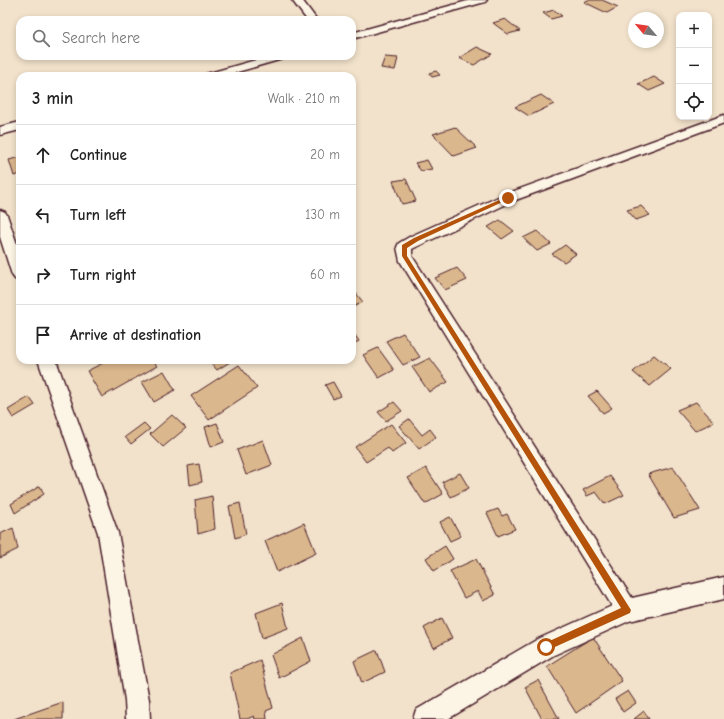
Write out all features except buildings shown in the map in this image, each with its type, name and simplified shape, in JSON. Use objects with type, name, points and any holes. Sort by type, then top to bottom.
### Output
[{"type":"street","points":[[297,0],[309,16]]},
{"type":"street","points":[[356,35],[470,1],[482,0]]},
{"type":"street","points":[[224,72],[268,60]]},
{"type":"street","points":[[627,610],[405,256],[404,247],[416,240],[508,198],[724,119]]},
{"type":"street","points":[[0,131],[16,127]]},
{"type":"street","points":[[0,215],[16,263]]},
{"type":"street","points":[[48,364],[108,533],[137,700],[138,719]]},
{"type":"street","points":[[425,719],[546,647],[627,610],[724,588]]},
{"type":"route","points":[[508,198],[416,240],[404,247],[405,256],[627,610],[546,647]]}]
